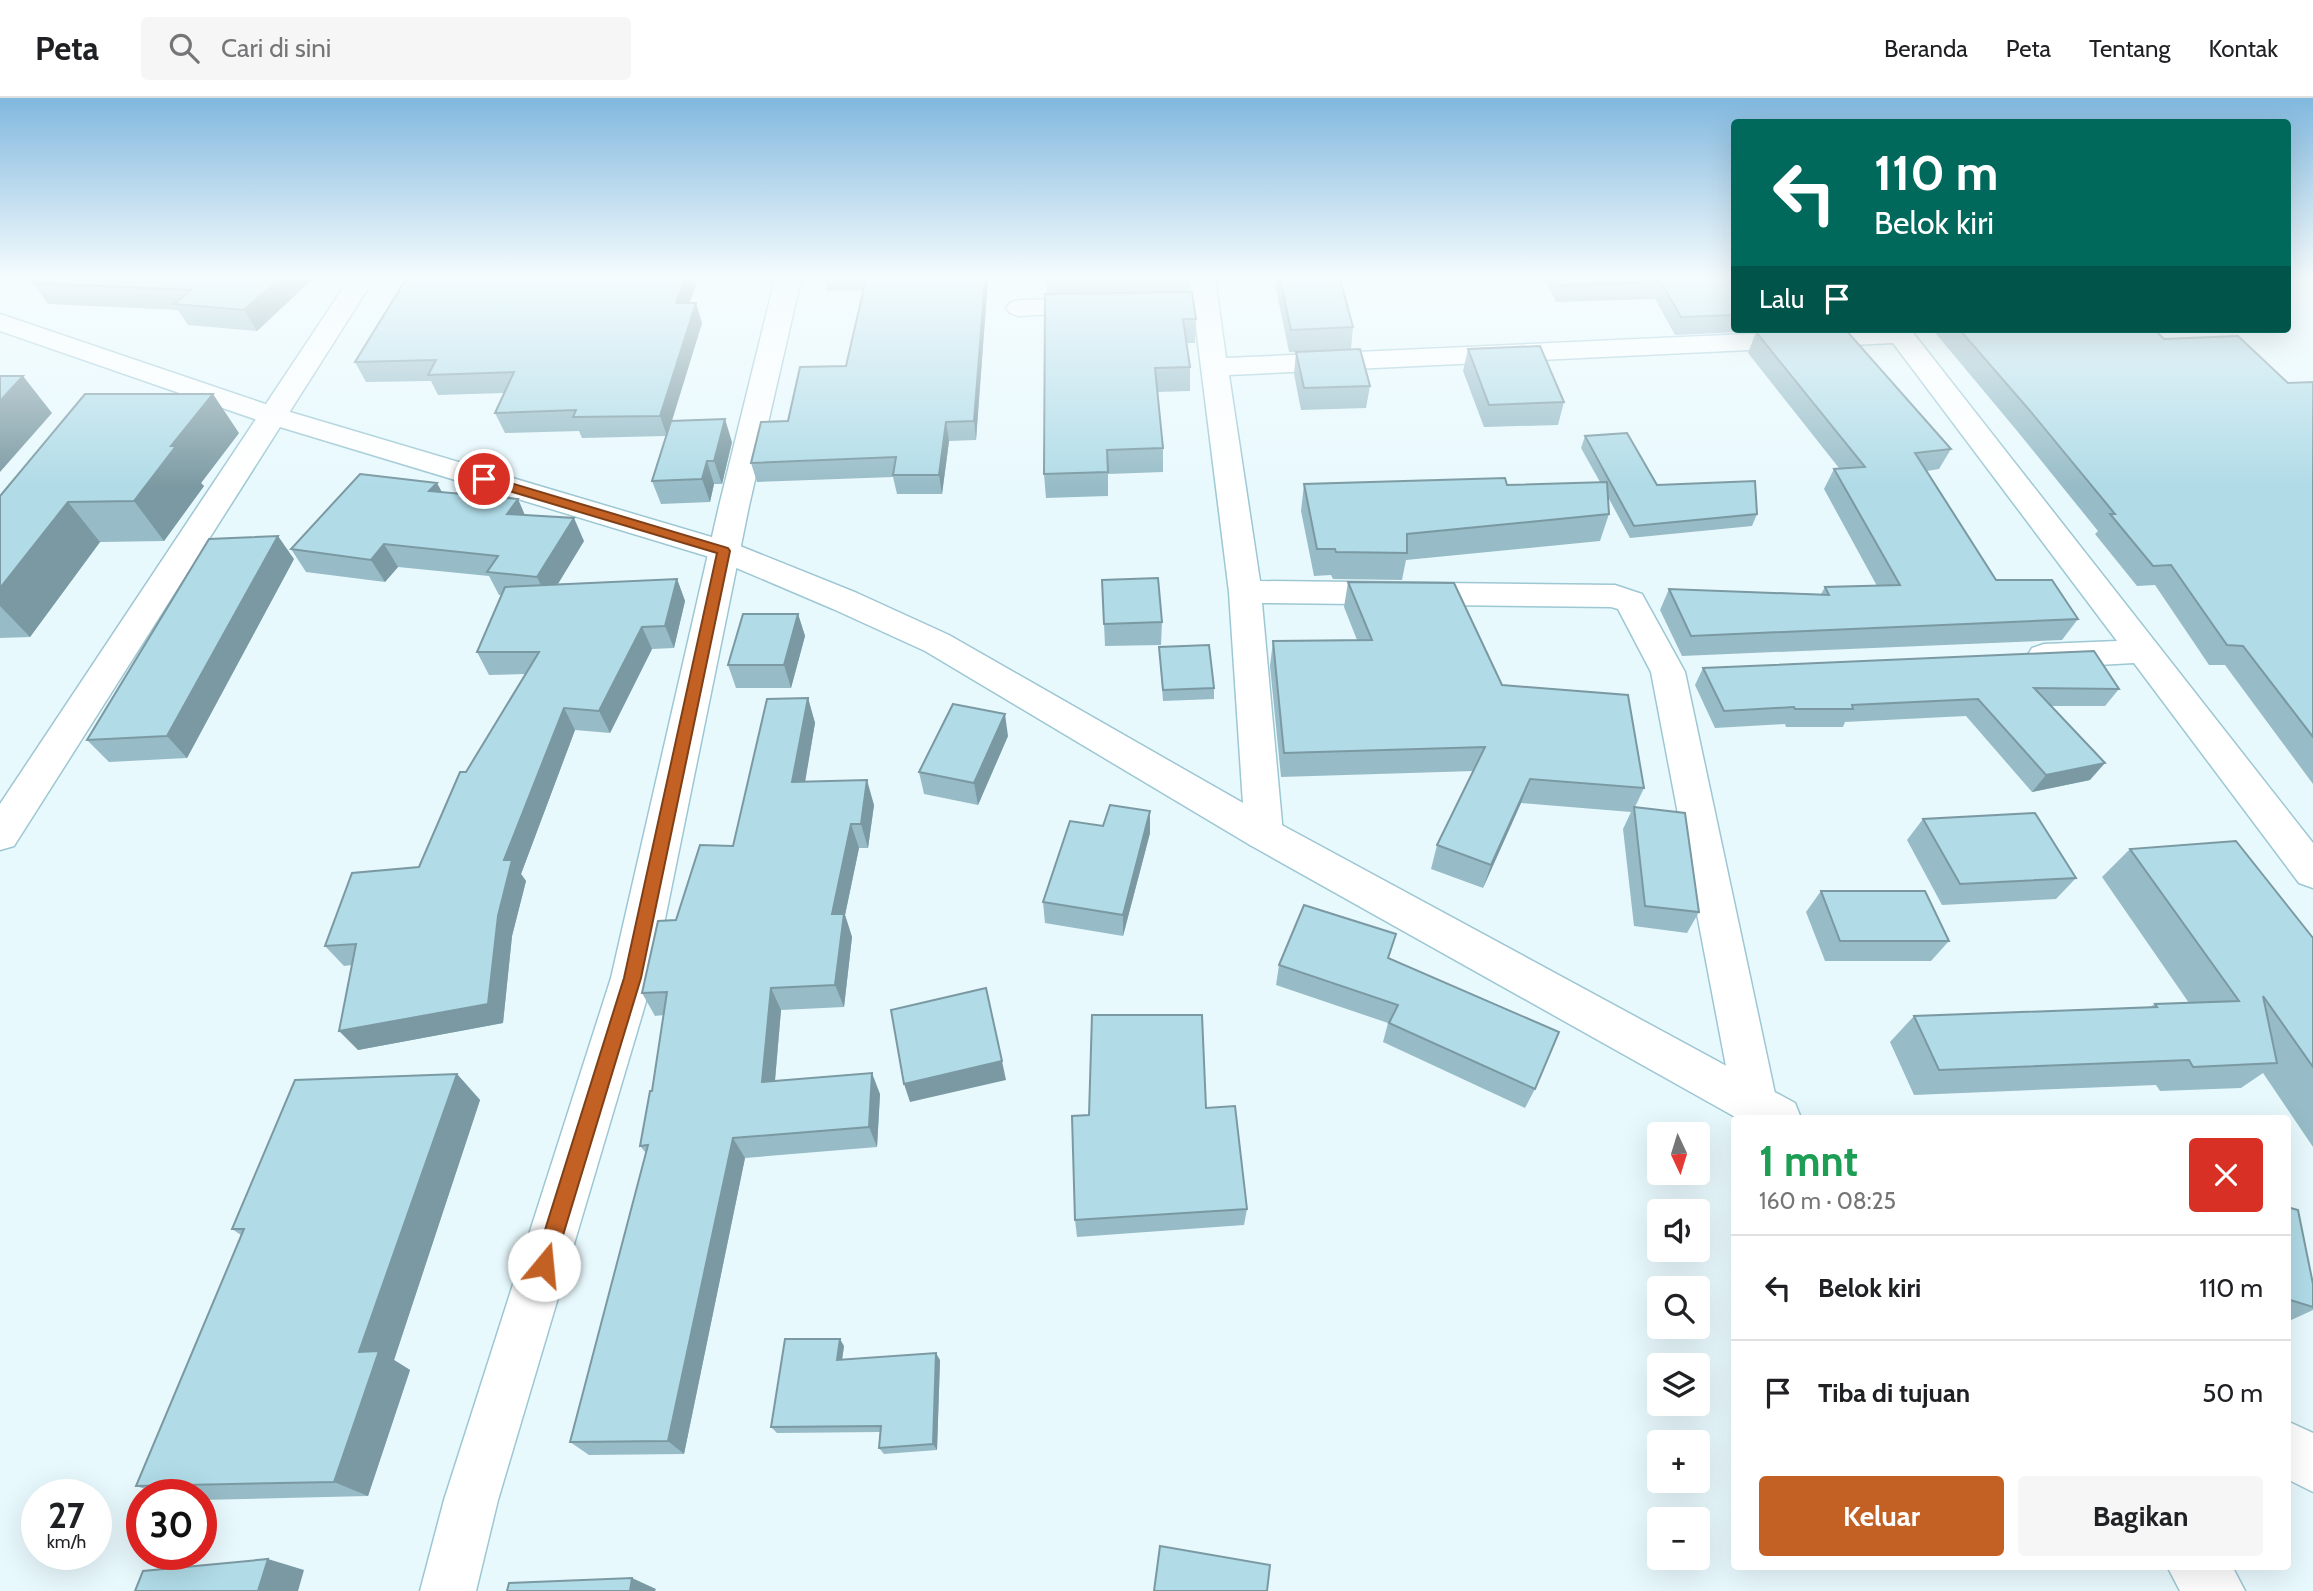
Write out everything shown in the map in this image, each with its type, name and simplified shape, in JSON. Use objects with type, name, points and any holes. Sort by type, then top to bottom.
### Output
[{"type":"street","points":[[77,349],[270,415],[724,551],[845,601],[937,643],[1264,834],[1767,1111]]},
{"type":"street","points":[[0,835],[314,349]]},
{"type":"street","points":[[448,1591],[471,1500],[632,978],[724,551],[772,349]]},
{"type":"street","points":[[1211,349],[1216,367],[1226,462],[1245,592],[1264,834]]},
{"type":"street","points":[[1216,367],[1574,349]]},
{"type":"street","points":[[1912,349],[2313,872]]},
{"type":"street","points":[[1245,592],[1622,597],[1630,602],[1681,672],[1767,1111]]},
{"type":"street","points":[[2007,657],[2145,652]]},
{"type":"street","points":[[2291,1450],[2313,1465]]},
{"type":"street","points":[[2198,1570],[2217,1591]]},
{"type":"building","points":[[363,349],[681,349],[660,416],[573,417],[576,410],[495,413],[514,372],[428,375],[436,360],[355,362]]},
{"type":"building","points":[[850,349],[980,349],[974,421],[946,422],[939,475],[893,475],[896,457],[751,463],[761,422],[788,421],[800,367],[846,366]]},
{"type":"building","points":[[1045,349],[1187,349],[1190,367],[1155,368],[1163,448],[1107,450],[1108,472],[1044,474]]},
{"type":"building","points":[[1360,349],[1370,386],[1304,388],[1296,352]]},
{"type":"building","points":[[1468,349],[1541,349],[1564,402],[1489,405]]},
{"type":"building","points":[[1769,349],[1862,349],[1951,449],[1915,453],[1996,580],[2052,580],[2078,619],[1691,636],[1669,589],[1829,595],[1825,587],[1900,585],[1834,469],[1865,467]]},
{"type":"building","points":[[1976,349],[2251,349],[2288,383],[2313,382],[2313,737],[2243,646],[2227,645],[2171,565],[2153,566],[2110,514],[2115,514]]},
{"type":"building","points":[[0,376],[23,376],[0,401]]},
{"type":"building","points":[[85,394],[213,394],[171,446],[176,446],[134,501],[68,502],[0,588],[0,496]]},
{"type":"building","points":[[725,419],[714,461],[707,461],[702,479],[652,481],[671,421]]},
{"type":"building","points":[[1627,433],[1657,485],[1755,481],[1757,514],[1634,526],[1585,436]]},
{"type":"building","points":[[360,474],[437,483],[429,491],[518,499],[507,514],[574,518],[537,577],[487,572],[498,556],[384,544],[371,560],[291,549]]},
{"type":"building","points":[[1505,478],[1507,485],[1607,482],[1609,514],[1407,534],[1407,553],[1336,552],[1335,549],[1317,549],[1304,484]]},
{"type":"building","points":[[278,536],[167,736],[87,740],[209,539]]},
{"type":"building","points":[[1158,578],[1162,622],[1104,624],[1102,580]]},
{"type":"building","points":[[677,579],[665,626],[642,627],[599,711],[564,708],[504,860],[512,860],[498,916],[488,1004],[339,1031],[356,944],[325,946],[352,873],[419,867],[460,772],[466,772],[539,652],[477,652],[505,587]]},
{"type":"building","points":[[1348,582],[1454,583],[1502,685],[1628,695],[1644,788],[1530,779],[1491,865],[1437,845],[1485,747],[1284,753],[1273,641],[1372,640]]},
{"type":"building","points":[[743,614],[798,614],[784,665],[728,665]]},
{"type":"building","points":[[1209,645],[1214,688],[1163,690],[1159,647]]},
{"type":"building","points":[[2094,651],[2119,689],[2034,688],[2105,763],[2046,775],[1978,699],[1852,705],[1853,709],[1794,707],[1724,711],[1703,668]]},
{"type":"building","points":[[808,698],[792,782],[867,780],[861,824],[851,824],[832,914],[844,914],[835,985],[771,988],[762,1082],[872,1073],[869,1127],[733,1138],[668,1441],[570,1442],[648,1145],[640,1146],[652,1091],[667,992],[642,993],[658,921],[676,920],[700,845],[733,846],[767,699]]},
{"type":"building","points":[[953,704],[1005,714],[974,783],[919,772]]},
{"type":"building","points":[[1110,805],[1150,811],[1123,915],[1043,902],[1070,821],[1103,826]]},
{"type":"building","points":[[1634,807],[1685,813],[1699,912],[1645,906]]},
{"type":"building","points":[[2035,813],[2076,878],[1960,884],[1923,819]]},
{"type":"building","points":[[2236,841],[2313,938],[2313,1067],[2263,996],[2277,1063],[2193,1067],[2189,1060],[1939,1070],[1914,1016],[2157,1007],[2155,1004],[2239,1001],[2130,849]]},
{"type":"building","points":[[1821,891],[1925,891],[1949,941],[1840,941]]},
{"type":"building","points":[[1304,905],[1396,934],[1388,958],[1559,1032],[1535,1089],[1389,1023],[1398,1005],[1279,965]]},
{"type":"building","points":[[986,988],[1002,1061],[904,1084],[891,1010]]},
{"type":"building","points":[[1092,1015],[1202,1015],[1206,1108],[1235,1106],[1247,1209],[1075,1220],[1072,1116],[1089,1115]]},
{"type":"building","points":[[457,1074],[359,1352],[379,1351],[334,1482],[217,1484],[217,1479],[139,1479],[244,1229],[232,1229],[295,1080]]},
{"type":"building","points":[[2291,1208],[2298,1210],[2313,1284],[2313,1307],[2291,1300]]},
{"type":"building","points":[[785,1339],[840,1339],[837,1360],[936,1353],[933,1444],[879,1448],[881,1426],[771,1427]]},
{"type":"building","points":[[1160,1546],[1270,1565],[1267,1591],[1154,1591]]},
{"type":"building","points":[[268,1559],[258,1591],[135,1591],[143,1571],[217,1570],[217,1564]]},
{"type":"building","points":[[632,1578],[630,1591],[507,1591],[509,1583]]},
{"type":"route","points":[[484,479],[724,551],[632,978],[544,1265]]}]
